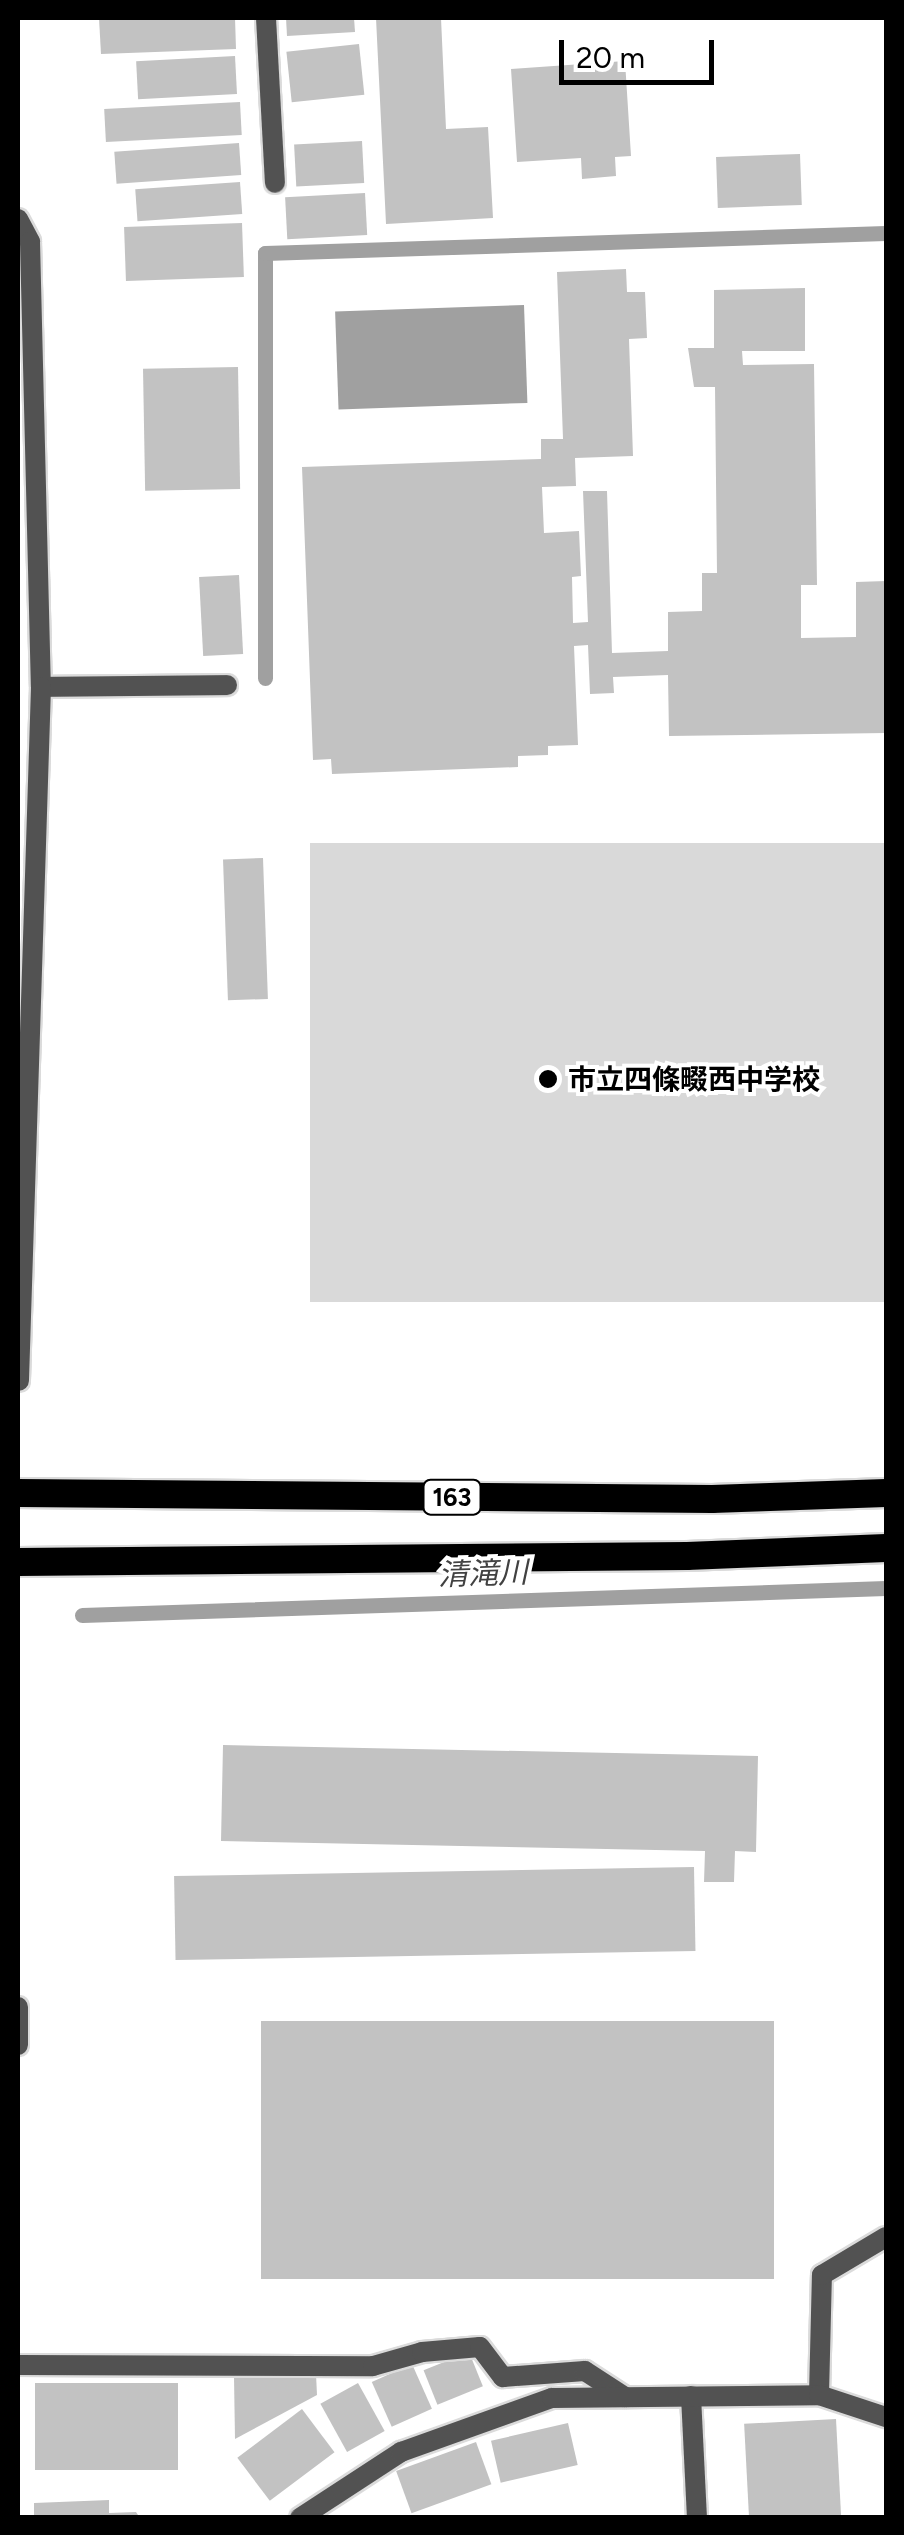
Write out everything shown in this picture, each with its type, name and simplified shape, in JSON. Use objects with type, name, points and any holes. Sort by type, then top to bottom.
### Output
[{"type":"highway","name":"163","points":[[18,1493],[712,1499],[886,1493]]},
{"type":"highway","name":"163","points":[[18,1562],[687,1556],[886,1548]]},
{"type":"street","points":[[266,18],[274,183]]},
{"type":"street","points":[[18,220],[30,242],[41,687],[19,1382]]},
{"type":"street","points":[[41,687],[226,685]]},
{"type":"street","points":[[18,2006],[18,2045]]},
{"type":"street","points":[[818,2395],[822,2275],[886,2237]]},
{"type":"street","points":[[18,2365],[373,2366],[422,2352],[480,2347],[503,2377],[585,2371],[625,2397]]},
{"type":"street","points":[[300,2518],[418,2446],[552,2398],[818,2395],[886,2417]]},
{"type":"street","points":[[692,2396],[696,2518]]},
{"type":"shaded area","points":[[524,305],[527,403],[339,410],[335,312]]},
{"type":"shaded area","points":[[310,843],[886,843],[886,1302],[310,1302]]},
{"type":"building","points":[[99,18],[235,18],[236,49],[101,54]]},
{"type":"building","points":[[286,18],[354,18],[355,32],[287,36]]},
{"type":"building","points":[[376,18],[441,18],[446,129],[488,127],[493,218],[386,224]]},
{"type":"building","points":[[359,44],[364,95],[292,102],[286,52]]},
{"type":"building","points":[[235,56],[237,94],[138,99],[136,61]]},
{"type":"building","points":[[625,61],[631,156],[615,157],[616,176],[582,179],[581,158],[517,162],[511,69]]},
{"type":"building","points":[[240,102],[242,135],[106,142],[104,109]]},
{"type":"building","points":[[362,141],[364,183],[296,187],[294,145]]},
{"type":"building","points":[[239,143],[241,175],[117,184],[114,152]]},
{"type":"building","points":[[800,154],[802,205],[718,208],[716,157]]},
{"type":"building","points":[[240,182],[242,214],[137,221],[135,189]]},
{"type":"building","points":[[365,193],[367,235],[287,239],[285,197]]},
{"type":"building","points":[[242,223],[244,277],[126,281],[124,227]]},
{"type":"building","points":[[626,269],[627,292],[645,292],[647,338],[629,339],[633,456],[575,458],[576,486],[542,487],[544,533],[579,531],[581,576],[572,577],[573,623],[588,622],[583,491],[607,491],[612,653],[668,651],[668,612],[702,611],[702,573],[717,573],[715,387],[694,387],[688,348],[714,348],[714,290],[805,288],[805,351],[742,351],[743,365],[814,364],[817,585],[801,585],[801,638],[856,637],[856,582],[886,581],[886,733],[669,736],[668,675],[613,677],[614,693],[590,694],[588,645],[574,646],[578,745],[548,746],[548,755],[518,756],[518,767],[332,774],[331,759],[313,760],[302,467],[541,459],[541,439],[563,439],[557,272]]},
{"type":"building","points":[[238,367],[240,489],[145,491],[143,369]]},
{"type":"building","points":[[239,575],[243,654],[203,656],[199,577]]},
{"type":"building","points":[[263,858],[268,999],[228,1000],[223,859]]},
{"type":"building","points":[[223,1745],[758,1756],[756,1852],[735,1851],[734,1882],[704,1882],[705,1851],[221,1841]]},
{"type":"building","points":[[694,1867],[695,1951],[176,1960],[174,1876]]},
{"type":"building","points":[[261,2021],[774,2021],[774,2279],[261,2279]]},
{"type":"building","points":[[469,2352],[483,2386],[437,2405],[424,2370]]},
{"type":"building","points":[[412,2364],[432,2409],[392,2427],[372,2382]]},
{"type":"building","points":[[316,2374],[317,2395],[235,2439],[234,2377]]},
{"type":"building","points":[[35,2383],[178,2383],[178,2470],[35,2470]]},
{"type":"building","points":[[358,2383],[385,2431],[347,2452],[320,2404]]},
{"type":"building","points":[[302,2409],[334,2452],[270,2501],[237,2458]]},
{"type":"building","points":[[836,2419],[841,2518],[749,2518],[744,2424]]},
{"type":"building","points":[[568,2423],[578,2465],[501,2483],[491,2441]]},
{"type":"building","points":[[476,2442],[491,2484],[412,2513],[396,2471]]},
{"type":"building","points":[[109,2500],[109,2513],[136,2512],[140,2518],[34,2518],[34,2503]]},
{"type":"waterway","points":[[265,678],[265,253],[886,233]]},
{"type":"waterway","name":"清滝川","points":[[82,1615],[886,1588]]},
{"type":"place","name":"市立四條畷西中学校","points":[[548,1079]]}]
